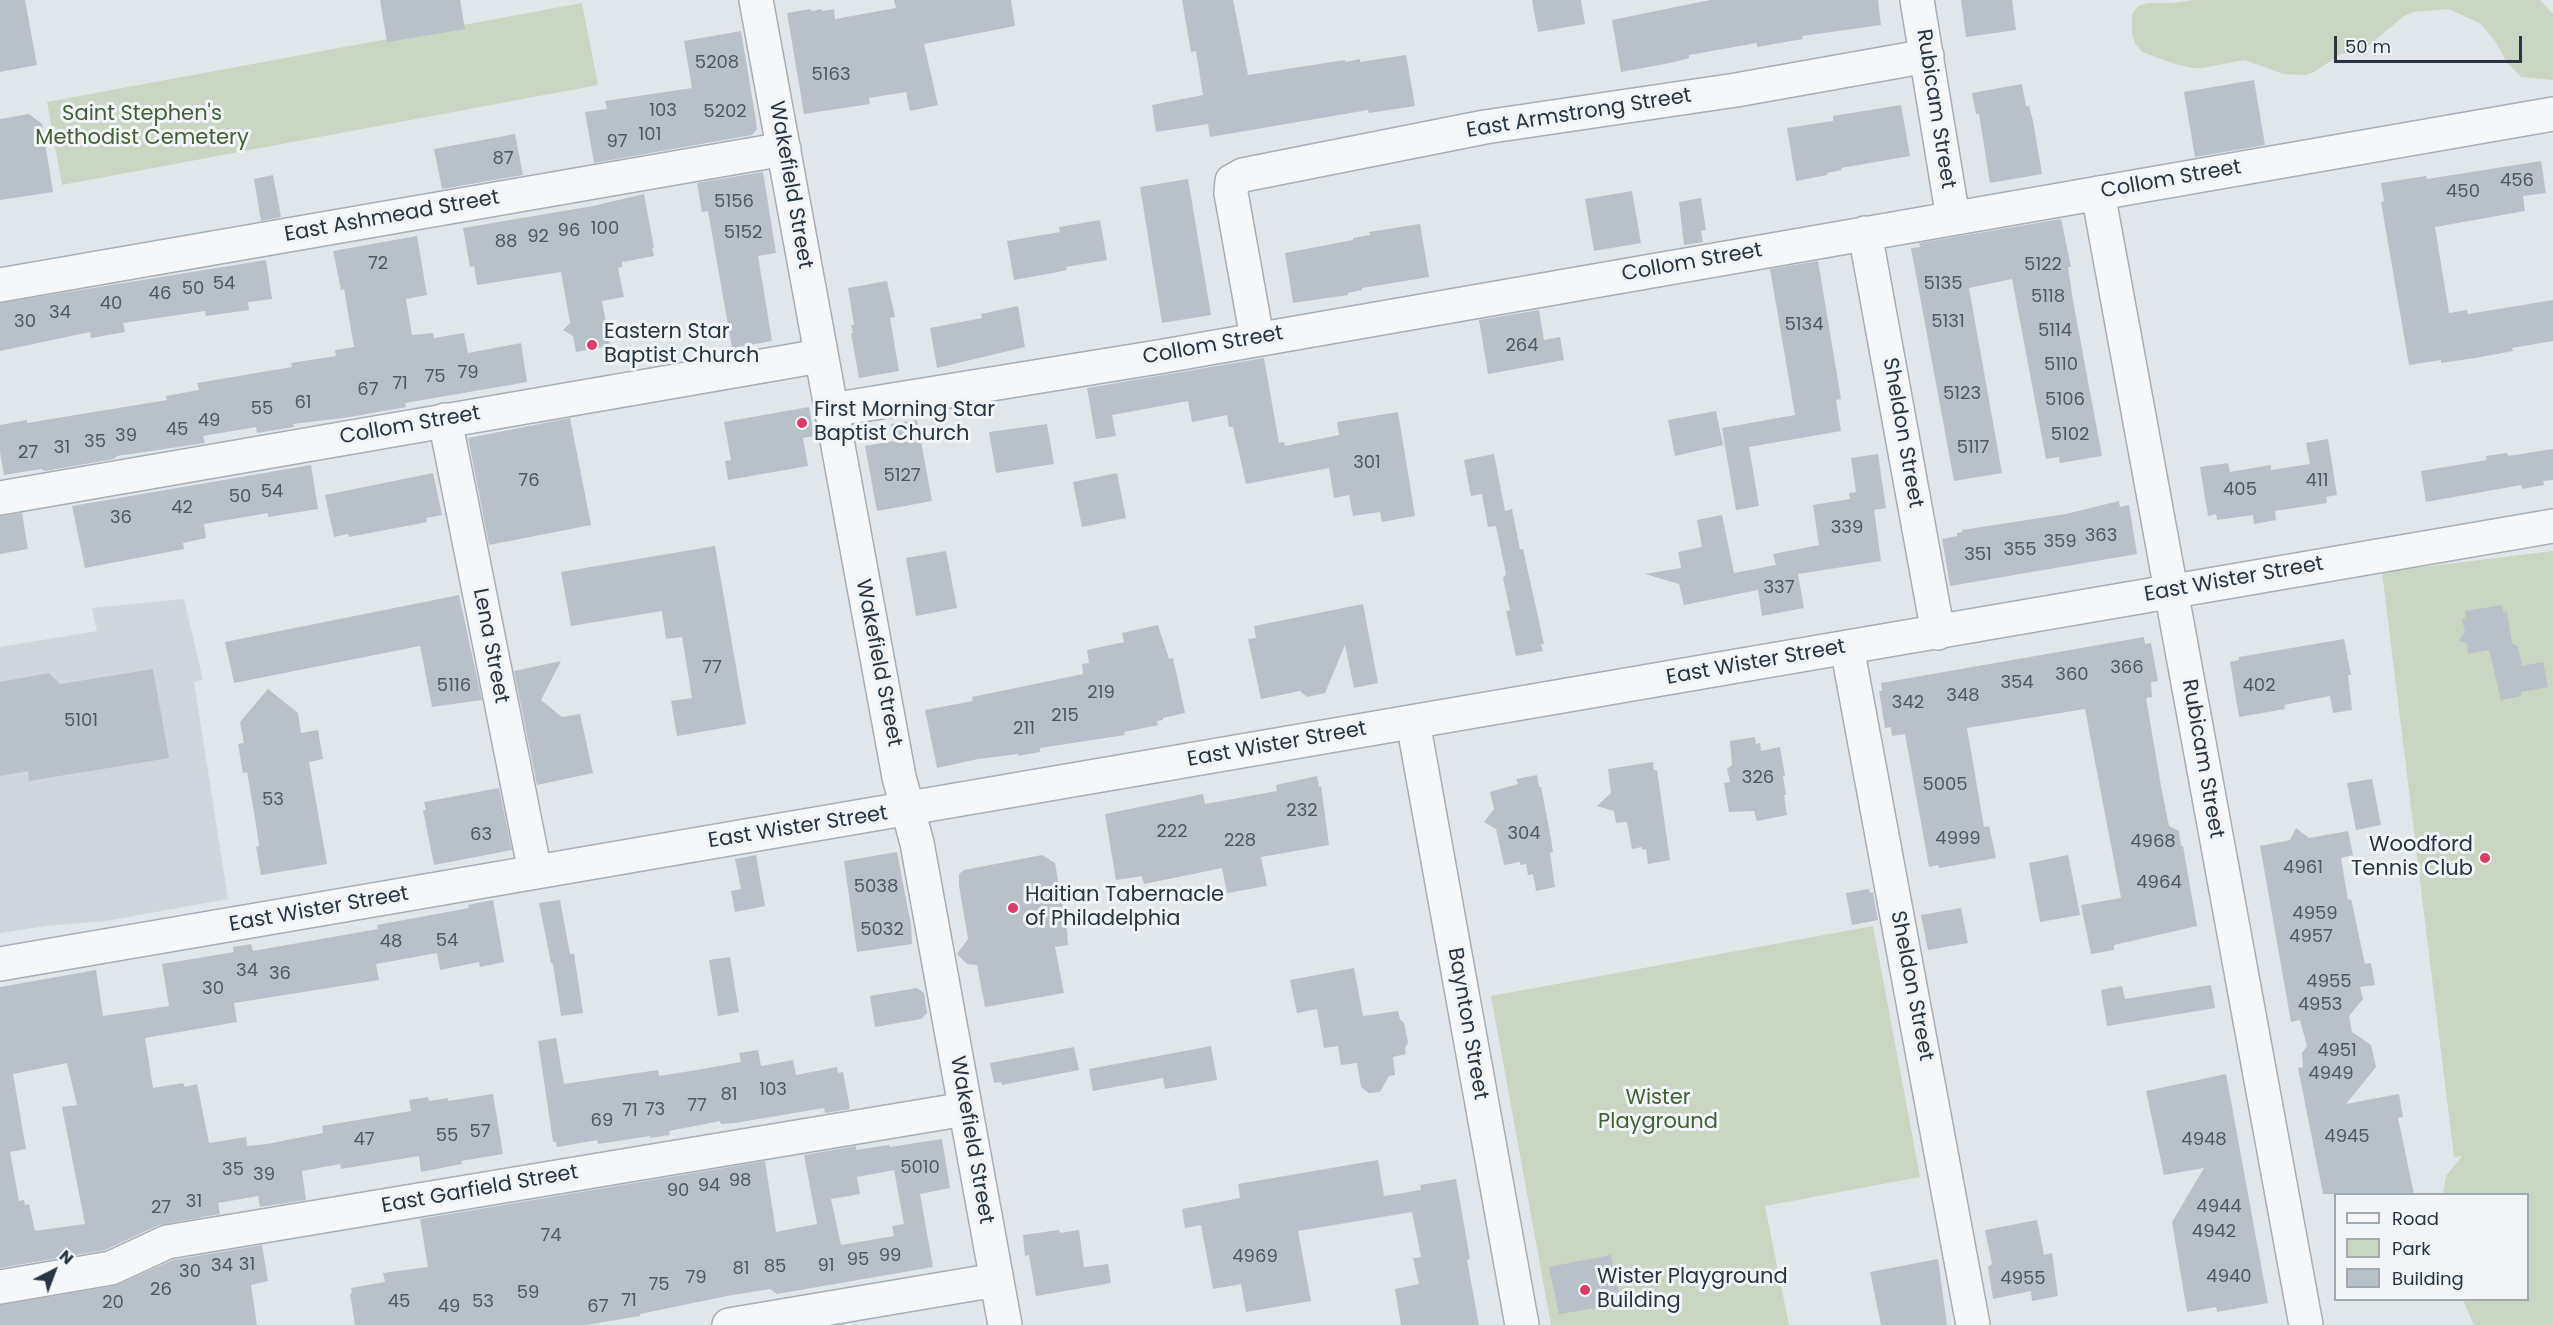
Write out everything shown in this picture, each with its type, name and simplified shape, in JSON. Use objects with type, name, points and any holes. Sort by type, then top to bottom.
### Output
[{"type":"street","name":"Wakefield Street","points":[[757,0],[820,356],[899,777],[917,843],[1005,1325]]},
{"type":"street","name":"Rubicam Street","points":[[1917,0],[1953,218]]},
{"type":"street","name":"East Armstrong Street","points":[[1257,338],[1231,193],[1232,181],[1243,175],[1485,127],[1736,90],[1927,56]]},
{"type":"street","name":"Collom Street","points":[[831,410],[1158,357],[2553,114]]},
{"type":"street","name":"East Ashmead Street","points":[[0,285],[783,149]]},
{"type":"street","name":"Rubicam Street","points":[[2098,193],[2306,1325]]},
{"type":"street","name":"Sheldon Street","points":[[1865,233],[1938,633]]},
{"type":"street","name":"Collom Street","points":[[0,498],[820,356]]},
{"type":"street","name":"Lena Street","points":[[446,420],[535,872]]},
{"type":"street","name":"East Wister Street","points":[[0,964],[2553,526]]},
{"type":"street","name":"Sheldon Street","points":[[1847,647],[1973,1325]]},
{"type":"street","name":"Baynton Street","points":[[1413,722],[1522,1325]]},
{"type":"street","name":"East Garfield Street","points":[[0,1287],[111,1268],[167,1242],[965,1108]]},
{"type":"street","points":[[729,1325],[996,1280]]},
{"type":"shaded area","points":[[184,599],[203,680],[194,682],[228,899],[106,921],[0,933],[0,647],[97,631],[92,608]]},
{"type":"green space","points":[[2195,0],[2540,0],[2553,14],[2553,80],[2521,77],[2506,61],[2495,41],[2481,24],[2449,9],[2413,12],[2404,16],[2363,50],[2341,54],[2314,72],[2305,75],[2284,74],[2244,60],[2192,68],[2142,52],[2132,34],[2132,14],[2138,6],[2149,3]]},
{"type":"green space","name":"Saint Stephen's Methodist Cemetery","points":[[582,3],[598,85],[62,185],[47,102]]},
{"type":"green space","name":"Woodford Tennis Club","points":[[2553,551],[2553,1325],[2474,1325],[2463,1301],[2529,1301],[2529,1193],[2443,1193],[2446,1176],[2462,1156],[2454,1157],[2382,572]]},
{"type":"green space","name":"Wister Playground","points":[[1873,926],[1920,1177],[1765,1206],[1789,1325],[1551,1325],[1491,996]]},
{"type":"building","points":[[0,0],[25,0],[37,65],[0,72]]},
{"type":"building","points":[[380,0],[460,0],[465,29],[387,42]]},
{"type":"building","points":[[894,0],[1011,0],[1015,26],[924,44],[938,105],[910,111],[906,92],[869,98],[870,104],[804,114],[787,13],[811,9],[811,11],[822,9],[822,11],[834,9],[835,19],[896,8]]},
{"type":"building","points":[[1182,0],[1233,0],[1248,75],[1345,60],[1345,62],[1360,59],[1360,62],[1406,55],[1415,106],[1369,113],[1368,110],[1210,137],[1208,124],[1156,132],[1152,105],[1203,95],[1196,51],[1191,52]]},
{"type":"building","points":[[1532,0],[1581,0],[1585,24],[1538,32]]},
{"type":"building","points":[[1710,0],[1878,0],[1881,25],[1802,36],[1803,39],[1757,47],[1757,43],[1689,55],[1689,58],[1675,62],[1621,72],[1612,20]]},
{"type":"building","points":[[1961,0],[2012,0],[2016,30],[1966,37]]},
{"type":"building","points":[[741,31],[757,129],[752,135],[594,163],[585,112],[607,109],[605,101],[692,88],[684,41]]},
{"type":"building","points":[[2254,80],[2265,145],[2195,157],[2184,92]]},
{"type":"building","points":[[2022,84],[2026,106],[2029,106],[2033,121],[2042,174],[1990,183],[1979,114],[1976,114],[1972,93]]},
{"type":"building","points":[[1901,105],[1910,156],[1841,168],[1842,170],[1827,173],[1827,175],[1796,181],[1787,128],[1833,121],[1833,116]]},
{"type":"building","points":[[29,114],[42,124],[53,192],[0,200],[0,119]]},
{"type":"building","points":[[515,134],[523,175],[442,189],[434,149]]},
{"type":"building","points":[[2541,161],[2546,193],[2523,196],[2525,211],[2435,227],[2449,313],[2467,310],[2468,314],[2553,300],[2553,341],[2512,348],[2513,351],[2475,358],[2409,365],[2381,202],[2384,201],[2381,183],[2426,176],[2427,179]]},
{"type":"building","points":[[763,172],[776,253],[758,256],[772,341],[732,348],[708,211],[702,212],[697,183]]},
{"type":"building","points":[[273,175],[281,217],[261,221],[254,179]]},
{"type":"building","points":[[1188,179],[1211,315],[1162,323],[1140,187]]},
{"type":"building","points":[[1632,191],[1641,243],[1594,251],[1585,199]]},
{"type":"building","points":[[644,194],[654,256],[622,262],[622,267],[618,268],[624,297],[602,301],[610,346],[576,352],[573,336],[563,330],[570,323],[561,272],[477,285],[474,266],[470,267],[463,228],[593,206]]},
{"type":"building","points":[[1701,198],[1706,230],[1701,231],[1703,242],[1684,245],[1679,202]]},
{"type":"building","points":[[2061,219],[2071,267],[2068,267],[2073,301],[2102,456],[2060,463],[2059,457],[2046,459],[2012,279],[1969,288],[2002,473],[1954,481],[1911,248],[1920,247],[1919,243]]},
{"type":"building","points":[[1100,220],[1107,260],[1014,280],[1007,241],[1060,232],[1059,227]]},
{"type":"building","points":[[1420,224],[1429,277],[1362,288],[1348,295],[1293,303],[1285,253],[1353,240],[1353,238],[1370,235],[1369,232]]},
{"type":"building","points":[[417,236],[427,295],[406,299],[412,335],[433,333],[434,338],[464,333],[468,353],[521,343],[527,382],[405,403],[406,407],[293,424],[294,427],[257,433],[256,427],[203,436],[205,443],[117,456],[114,459],[45,471],[41,469],[4,475],[0,452],[0,425],[27,420],[27,423],[167,400],[166,396],[199,390],[197,383],[292,367],[291,363],[336,356],[335,350],[354,347],[344,289],[341,290],[333,251]]},
{"type":"building","points":[[266,260],[272,299],[248,302],[249,310],[206,316],[205,311],[123,323],[125,332],[91,338],[90,332],[0,351],[0,303]]},
{"type":"building","points":[[1818,261],[1841,399],[1836,400],[1841,431],[1749,447],[1759,506],[1736,510],[1722,428],[1795,415],[1770,269]]},
{"type":"building","points":[[887,281],[895,317],[890,318],[899,371],[859,378],[851,333],[853,333],[851,325],[854,325],[848,288]]},
{"type":"building","points":[[1018,306],[1025,347],[937,368],[930,328],[982,318],[981,314]]},
{"type":"building","points":[[1539,310],[1544,340],[1560,337],[1564,360],[1488,374],[1479,320]]},
{"type":"building","points":[[1264,358],[1279,443],[1284,442],[1285,446],[1339,435],[1337,422],[1398,412],[1415,516],[1382,522],[1380,512],[1353,516],[1349,495],[1334,498],[1329,468],[1246,484],[1233,427],[1229,427],[1227,415],[1192,422],[1188,401],[1112,415],[1116,436],[1096,439],[1087,388]]},
{"type":"building","points":[[809,407],[814,436],[803,438],[808,466],[728,480],[725,461],[731,460],[724,422]]},
{"type":"building","points":[[1716,411],[1723,445],[1675,456],[1668,420]]},
{"type":"building","points":[[570,418],[591,525],[489,545],[468,438]]},
{"type":"building","points":[[917,420],[932,501],[877,511],[865,446],[894,441],[891,424]]},
{"type":"building","points":[[1047,424],[1054,464],[996,473],[989,432]]},
{"type":"building","points":[[2328,439],[2337,495],[2326,497],[2327,503],[2275,511],[2276,520],[2254,524],[2253,515],[2217,520],[2216,514],[2208,516],[2200,467],[2228,463],[2230,472],[2271,465],[2271,470],[2310,464],[2306,443]]},
{"type":"building","points":[[2553,449],[2553,480],[2543,481],[2544,485],[2522,489],[2521,485],[2426,502],[2421,471],[2487,460],[2486,456],[2507,453],[2508,456]]},
{"type":"building","points":[[1494,454],[1505,511],[1512,509],[1520,549],[1523,549],[1544,644],[1541,644],[1543,651],[1516,656],[1506,611],[1510,610],[1503,578],[1506,574],[1496,526],[1488,527],[1482,494],[1471,496],[1464,460]]},
{"type":"building","points":[[1878,454],[1886,508],[1874,510],[1881,561],[1798,574],[1804,608],[1762,616],[1758,590],[1684,605],[1679,584],[1645,574],[1681,568],[1678,552],[1702,547],[1697,520],[1722,515],[1734,573],[1776,565],[1773,554],[1819,545],[1813,505],[1850,499],[1849,493],[1856,492],[1851,458]]},
{"type":"building","points":[[311,465],[318,509],[268,517],[268,513],[204,524],[206,538],[183,543],[184,549],[85,568],[72,506]]},
{"type":"building","points":[[433,473],[442,515],[426,518],[427,522],[349,537],[348,534],[334,537],[325,495]]},
{"type":"building","points":[[1117,473],[1126,518],[1082,527],[1073,482]]},
{"type":"building","points":[[2119,501],[2120,507],[2129,505],[2137,554],[1950,586],[1942,539],[1957,536],[1957,533],[1962,530],[2066,514]]},
{"type":"building","points":[[22,513],[28,549],[0,554],[0,516]]},
{"type":"building","points":[[715,546],[746,724],[677,736],[671,701],[692,698],[682,637],[666,639],[662,611],[571,626],[561,572]]},
{"type":"building","points":[[946,551],[957,608],[916,616],[906,558]]},
{"type":"building","points":[[459,595],[482,700],[432,707],[420,646],[234,683],[225,642]]},
{"type":"building","points":[[1363,604],[1378,683],[1354,688],[1345,645],[1325,693],[1307,697],[1300,691],[1261,699],[1248,639],[1256,638],[1254,626]]},
{"type":"building","points":[[2502,605],[2503,612],[2507,611],[2512,643],[2518,647],[2522,666],[2543,662],[2548,687],[2521,692],[2521,696],[2501,700],[2489,650],[2468,654],[2467,644],[2459,640],[2465,632],[2462,619],[2466,619],[2465,611]]},
{"type":"building","points":[[1158,625],[1169,659],[1173,658],[1185,713],[1163,718],[1157,721],[1158,725],[1124,732],[1125,735],[1040,748],[1040,752],[1018,756],[1018,754],[978,759],[937,768],[925,710],[973,701],[972,697],[1083,674],[1082,664],[1089,663],[1087,650],[1124,642],[1122,633]]},
{"type":"building","points":[[2144,637],[2145,644],[2151,643],[2158,681],[2151,682],[2152,697],[2146,698],[2161,786],[2169,826],[2179,831],[2181,846],[2183,846],[2197,926],[2114,945],[2114,950],[2091,954],[2081,905],[2121,898],[2085,709],[1967,728],[1984,827],[1989,826],[1996,858],[1939,868],[1938,865],[1929,867],[1905,734],[1892,736],[1891,727],[1885,728],[1879,691],[1882,691],[1881,683]]},
{"type":"building","points":[[2344,639],[2351,675],[2348,675],[2352,710],[2333,713],[2330,696],[2284,705],[2285,709],[2239,717],[2230,662],[2239,660],[2239,657]]},
{"type":"building","points":[[561,661],[541,700],[562,717],[580,714],[593,773],[537,785],[514,671]]},
{"type":"building","points":[[153,669],[169,758],[29,781],[28,771],[0,776],[0,682],[49,673],[60,684]]},
{"type":"building","points":[[268,689],[298,713],[301,733],[318,730],[323,759],[309,762],[327,864],[261,875],[256,847],[259,846],[247,772],[243,773],[238,744],[244,743],[240,722]]},
{"type":"building","points":[[1755,737],[1756,744],[1760,743],[1761,751],[1780,747],[1785,776],[1783,776],[1787,815],[1757,821],[1754,811],[1729,812],[1724,783],[1730,782],[1727,769],[1732,765],[1730,741]]},
{"type":"building","points":[[1653,762],[1654,770],[1657,770],[1670,860],[1648,864],[1646,849],[1642,850],[1642,847],[1632,849],[1627,822],[1616,823],[1614,811],[1597,806],[1611,793],[1608,769]]},
{"type":"building","points":[[1537,775],[1551,839],[1553,852],[1550,853],[1555,887],[1536,891],[1533,874],[1528,875],[1526,864],[1520,865],[1520,862],[1504,865],[1496,829],[1484,822],[1494,809],[1490,792],[1518,784],[1516,779]]},
{"type":"building","points":[[1317,776],[1319,787],[1321,786],[1329,845],[1261,857],[1267,886],[1227,893],[1222,868],[1144,884],[1142,876],[1116,880],[1105,814],[1203,794],[1205,804],[1277,791],[1276,785]]},
{"type":"building","points":[[2372,779],[2381,825],[2356,830],[2347,783]]},
{"type":"building","points":[[499,788],[512,850],[434,865],[423,810],[426,810],[424,802]]},
{"type":"building","points":[[2296,828],[2309,838],[2348,831],[2353,855],[2341,858],[2348,900],[2351,899],[2365,964],[2371,963],[2375,985],[2360,987],[2363,999],[2349,1016],[2352,1032],[2371,1045],[2376,1067],[2346,1104],[2399,1094],[2403,1117],[2398,1118],[2414,1193],[2323,1194],[2298,1068],[2303,1067],[2302,1053],[2307,1046],[2300,1020],[2291,1022],[2260,846],[2290,840]]},
{"type":"building","points":[[897,852],[911,925],[912,944],[857,952],[844,861]]},
{"type":"building","points":[[756,855],[765,906],[735,912],[731,891],[741,889],[735,859]]},
{"type":"building","name":"Haitian Tabernacle of Philadelphia","points":[[1042,855],[1055,863],[1067,931],[1068,945],[1055,947],[1064,993],[985,1007],[977,965],[967,964],[957,954],[968,939],[959,874],[964,870]]},
{"type":"building","points":[[2068,855],[2080,915],[2040,922],[2029,863]]},
{"type":"building","points":[[1869,889],[1870,893],[1873,892],[1878,920],[1852,925],[1846,893]]},
{"type":"building","points":[[493,900],[504,962],[480,967],[479,962],[440,970],[437,953],[376,964],[379,980],[234,1003],[237,1022],[145,1038],[153,1088],[183,1083],[185,1087],[197,1084],[209,1143],[246,1137],[247,1146],[267,1144],[323,1133],[322,1126],[411,1111],[409,1100],[428,1097],[429,1101],[448,1098],[448,1101],[493,1094],[503,1154],[461,1161],[462,1164],[421,1172],[419,1156],[341,1169],[340,1164],[302,1171],[306,1200],[260,1207],[258,1196],[218,1203],[220,1214],[159,1225],[105,1250],[0,1268],[0,987],[96,970],[103,1016],[169,1006],[162,964],[234,952],[233,947],[251,944],[253,951],[378,929],[377,925],[469,908],[468,905]],"holes":[[[67,1063],[77,1105],[62,1107],[85,1224],[35,1231],[29,1204],[25,1205],[24,1200],[19,1201],[10,1152],[26,1149],[13,1074]]]},
{"type":"building","points":[[560,900],[570,954],[574,954],[583,1013],[561,1016],[553,964],[539,903]]},
{"type":"building","points":[[1961,908],[1968,943],[1928,950],[1921,915]]},
{"type":"building","points":[[730,957],[739,1012],[718,1016],[709,960]]},
{"type":"building","points":[[1354,968],[1363,1016],[1398,1011],[1404,1023],[1408,1043],[1405,1048],[1406,1054],[1393,1057],[1395,1075],[1389,1076],[1380,1092],[1369,1093],[1361,1087],[1357,1063],[1341,1065],[1338,1046],[1324,1048],[1317,1009],[1297,1013],[1290,980]]},
{"type":"building","points":[[2211,985],[2215,1008],[2107,1026],[2101,990],[2122,986],[2125,999]]},
{"type":"building","points":[[917,988],[924,993],[927,1013],[921,1019],[875,1027],[870,996]]},
{"type":"building","points":[[556,1038],[564,1084],[658,1070],[659,1076],[697,1070],[741,1062],[739,1053],[758,1050],[761,1066],[793,1060],[796,1075],[837,1067],[838,1073],[843,1072],[850,1109],[825,1113],[824,1108],[735,1123],[721,1124],[720,1121],[669,1131],[670,1135],[598,1144],[597,1140],[557,1147],[556,1142],[553,1142],[538,1041]]},
{"type":"building","points":[[1211,1046],[1217,1080],[1165,1089],[1163,1078],[1093,1091],[1089,1069]]},
{"type":"building","points":[[1074,1047],[1079,1070],[1002,1085],[1001,1082],[994,1083],[990,1063]]},
{"type":"building","points":[[2226,1074],[2268,1303],[2217,1312],[2216,1307],[2187,1312],[2172,1222],[2204,1168],[2164,1175],[2146,1091]]},
{"type":"building","points":[[942,1139],[950,1188],[920,1194],[933,1267],[777,1294],[770,1289],[727,1296],[640,1314],[640,1316],[586,1325],[355,1325],[351,1288],[385,1282],[383,1273],[428,1267],[420,1219],[765,1161],[776,1232],[817,1224],[804,1155],[856,1146],[856,1150],[889,1145],[890,1147]],"holes":[[[894,1170],[904,1224],[892,1226],[894,1236],[841,1245],[831,1199],[860,1194],[857,1177]]]},
{"type":"building","points":[[1378,1160],[1384,1196],[1421,1190],[1420,1185],[1456,1179],[1479,1325],[1401,1325],[1395,1289],[1419,1284],[1413,1258],[1421,1257],[1412,1212],[1298,1231],[1311,1301],[1246,1312],[1241,1284],[1213,1289],[1201,1225],[1185,1228],[1182,1209],[1240,1198],[1238,1184]]},
{"type":"building","points":[[2037,1220],[2044,1255],[2052,1253],[2058,1296],[2032,1301],[2031,1291],[1993,1299],[1988,1267],[1992,1264],[1985,1230]]},
{"type":"building","points":[[1059,1230],[1060,1233],[1079,1230],[1084,1267],[1108,1264],[1111,1283],[1036,1296],[1029,1255],[1025,1256],[1023,1235]]},
{"type":"building","points":[[262,1245],[268,1281],[251,1285],[257,1325],[0,1325],[0,1305],[114,1286],[173,1260]]},
{"type":"building","name":"Wister Playground Building","points":[[1611,1255],[1621,1304],[1559,1314],[1549,1267]]},
{"type":"building","points":[[1938,1259],[1947,1325],[1881,1325],[1870,1272]]},
{"type":"place","name":"Eastern Star Baptist Church","points":[[592,345]]},
{"type":"place","name":"First Morning Star Baptist Church","points":[[802,423]]},
{"type":"place","name":"Woodford Tennis Club","points":[[2485,858]]},
{"type":"place","name":"Haitian Tabernacle of Philadelphia","points":[[1013,908]]},
{"type":"place","name":"Wister Playground Building","points":[[1585,1290]]}]
